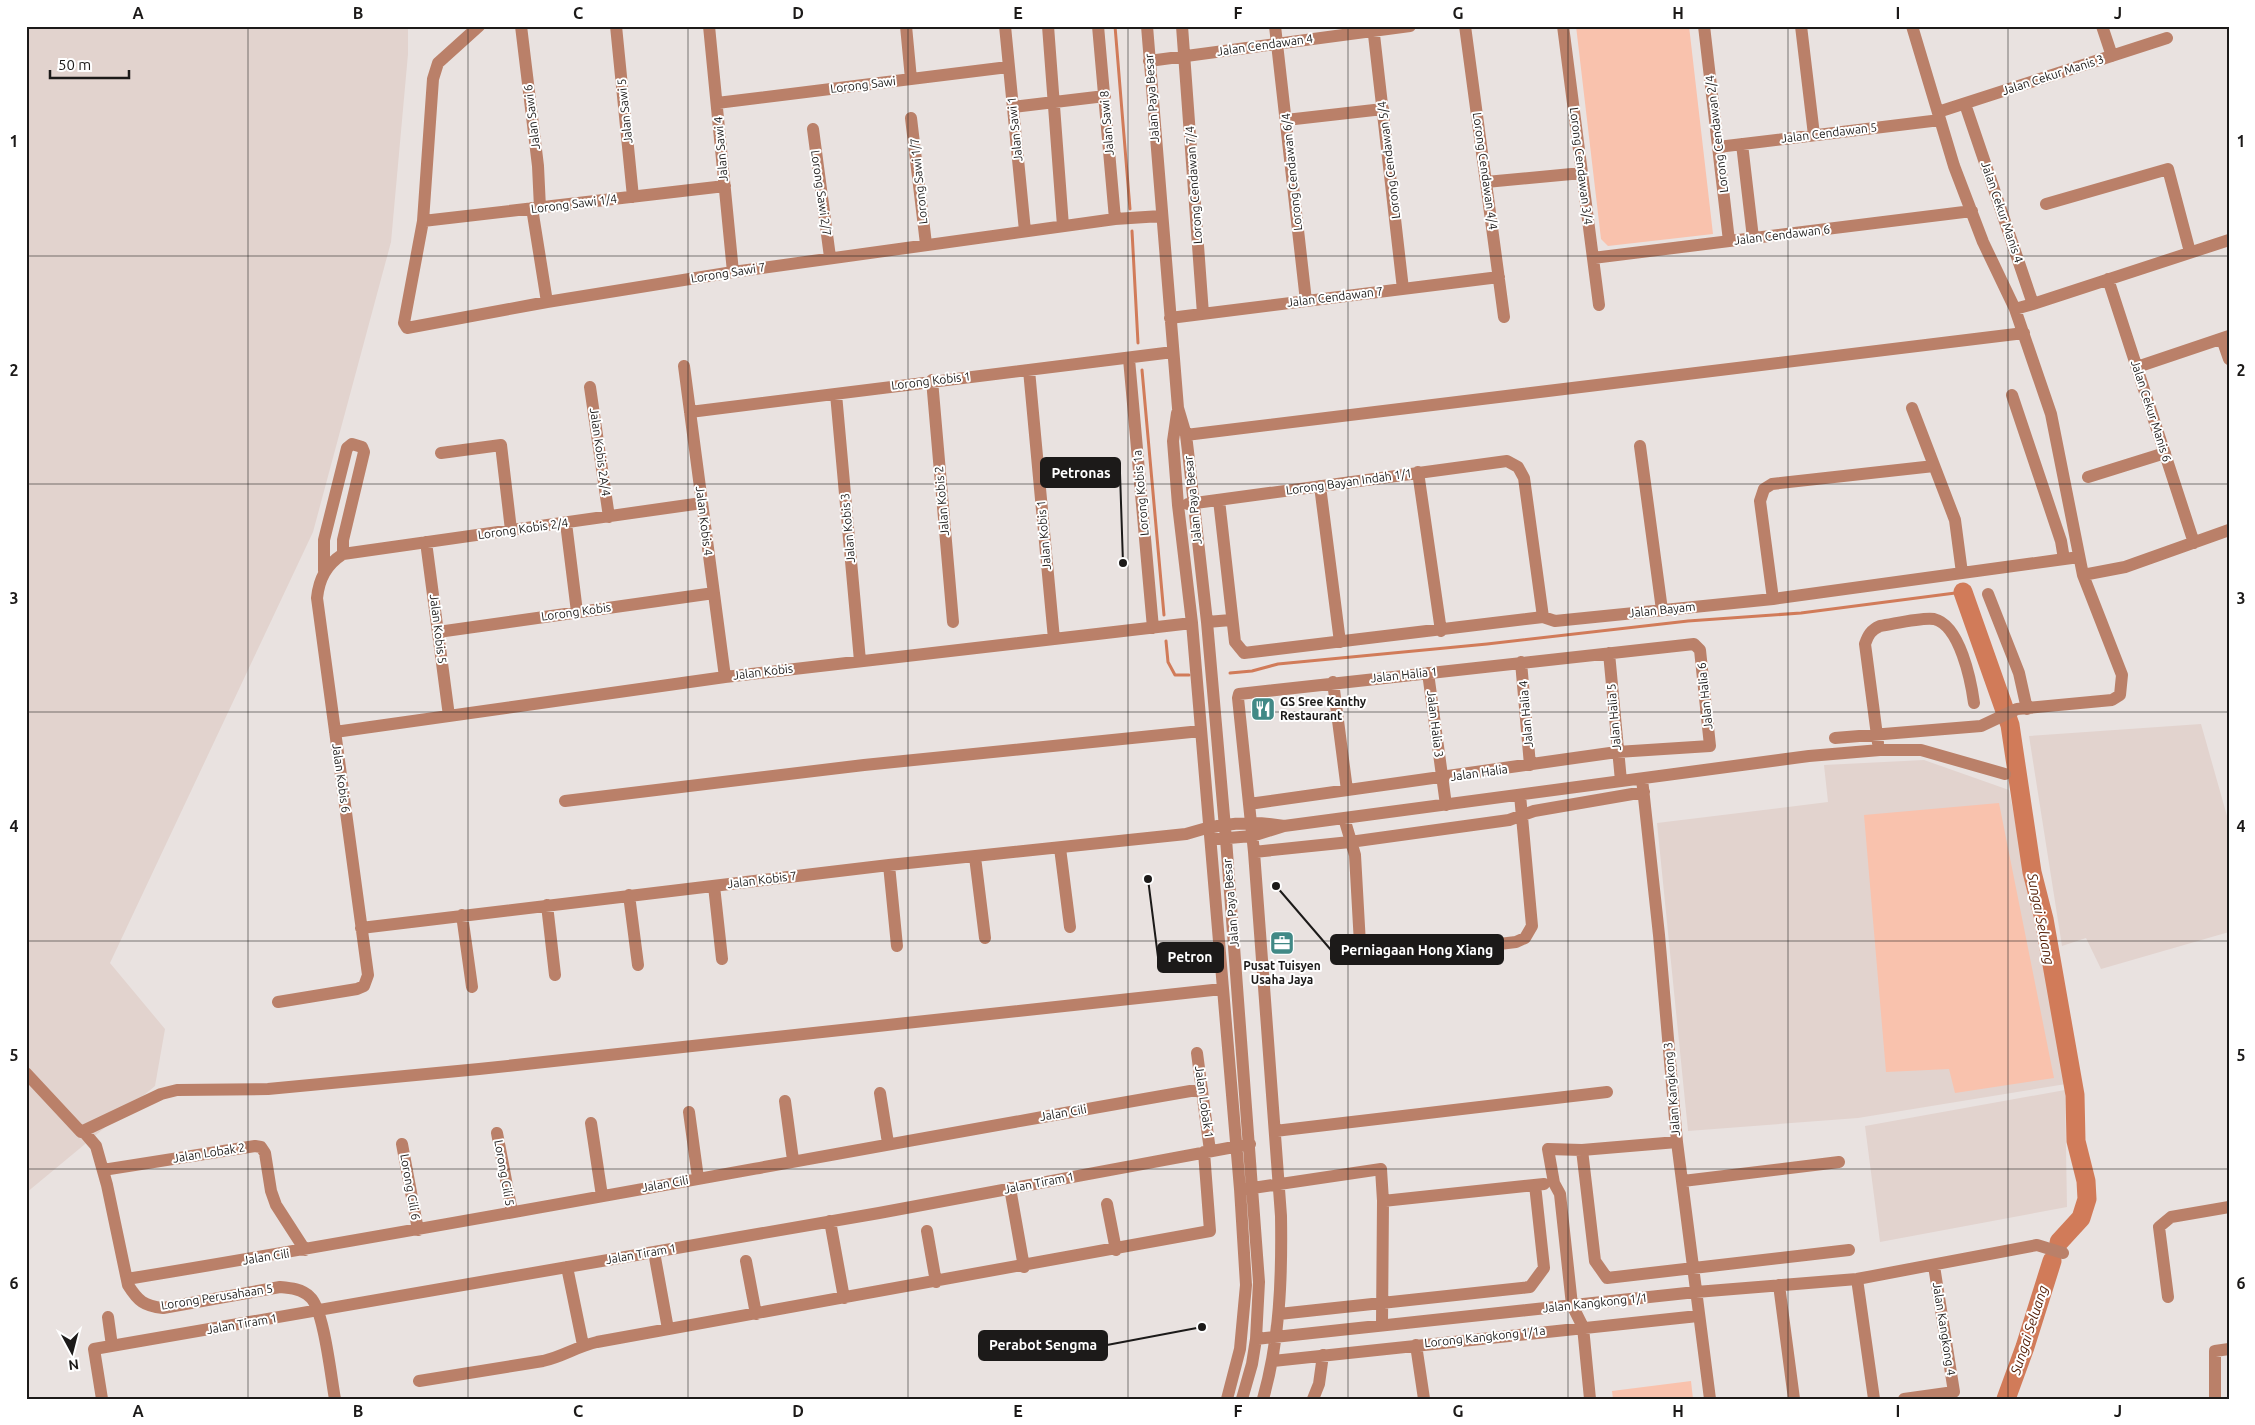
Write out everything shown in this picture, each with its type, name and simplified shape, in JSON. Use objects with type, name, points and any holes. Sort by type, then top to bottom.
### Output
[{"type":"street","points":[[422,221],[433,80],[438,63],[479,26]]},
{"type":"street","name":"Jalan Sawi 6","points":[[520,26],[538,166],[536,208],[547,302]]},
{"type":"street","name":"Jalan Sawi 5","points":[[616,26],[633,197]]},
{"type":"street","name":"Jalan Sawi 4","points":[[709,26],[733,272]]},
{"type":"street","points":[[906,26],[911,79]]},
{"type":"street","name":"Jalan Sawi 1","points":[[1005,26],[1025,231]]},
{"type":"street","points":[[1048,26],[1063,226]]},
{"type":"street","name":"Jalan Sawi 8","points":[[1098,26],[1116,219]]},
{"type":"street","name":"Jalan Paya Besar","points":[[1147,26],[1178,408],[1186,435],[1207,622],[1250,1144],[1259,1282],[1256,1339],[1252,1364],[1242,1399]]},
{"type":"street","name":"Lorong Cendawan 7/4","points":[[1182,26],[1203,314]]},
{"type":"street","name":"Lorong Cendawan 6/4","points":[[1275,26],[1306,301]]},
{"type":"street","name":"Jalan Cendawan 4","points":[[1149,60],[1374,28],[1410,26]]},
{"type":"street","name":"Lorong Cendawan 4/4","points":[[1465,26],[1504,317]]},
{"type":"street","name":"Lorong Cendawan 3/4","points":[[1564,26],[1599,305]]},
{"type":"street","name":"Lorong Cendawan 2/4","points":[[1704,26],[1729,241]]},
{"type":"street","points":[[1801,26],[1814,135]]},
{"type":"street","points":[[1835,738],[1981,726],[2022,709],[2100,703],[2120,695],[2122,675],[2083,575],[2050,414],[2015,309],[1954,166],[1912,26]]},
{"type":"street","points":[[2102,26],[2112,56]]},
{"type":"street","name":"Lorong Cendawan 5/4","points":[[1374,28],[1403,289]]},
{"type":"street","name":"Jalan Cekur Manis 3","points":[[1939,116],[1965,104],[2168,38]]},
{"type":"street","name":"Lorong Sawi","points":[[717,103],[1008,67]]},
{"type":"street","points":[[1014,107],[1105,96]]},
{"type":"street","name":"Jalan Cekur Manis 4","points":[[1965,104],[2033,304]]},
{"type":"street","points":[[1286,120],[1383,109]]},
{"type":"street","name":"Jalan Cendawan 5","points":[[1718,147],[1939,116]]},
{"type":"street","name":"Lorong Sawi 1/7","points":[[912,118],[926,244]]},
{"type":"street","name":"Lorong Sawi 2/7","points":[[813,129],[830,257]]},
{"type":"street","points":[[1742,144],[1753,238]]},
{"type":"street","points":[[2046,204],[2168,169],[2190,252]]},
{"type":"street","points":[[1486,182],[1582,173]]},
{"type":"street","name":"Lorong Sawi 1/4","points":[[422,221],[725,186]]},
{"type":"street","name":"Jalan Cendawan 6","points":[[1593,258],[1972,211]]},
{"type":"street","name":"Lorong Sawi 7","points":[[422,221],[404,323],[407,328],[547,302],[830,257],[1116,219],[1161,216]]},
{"type":"street","points":[[2015,309],[2229,240]]},
{"type":"street","name":"Jalan Cendawan 7","points":[[1170,318],[1499,277]]},
{"type":"street","name":"Jalan Cekur Manis 6","points":[[2108,279],[2194,543]]},
{"type":"street","points":[[1186,435],[2024,334]]},
{"type":"street","points":[[2137,367],[2225,338],[2229,360]]},
{"type":"street","name":"Lorong Kobis 1","points":[[690,412],[932,380],[1129,359],[1173,352]]},
{"type":"street","name":"Lorong Kobis 1a","points":[[1129,359],[1153,628]]},
{"type":"street","name":"Jalan Kobis 4","points":[[684,366],[725,677]]},
{"type":"street","name":"Jalan Kobis 1","points":[[1029,370],[1054,639]]},
{"type":"street","name":"Jalan Kobis 2","points":[[932,380],[953,622]]},
{"type":"street","name":"Jalan Kobis 2A/4","points":[[590,387],[609,517]]},
{"type":"street","name":"Jalan Kobis 3","points":[[836,394],[860,661]]},
{"type":"street","points":[[2012,395],[2061,541],[2064,559]]},
{"type":"street","name":"Jalan Paya Besar","points":[[1178,408],[1173,441],[1178,505],[1192,623],[1240,1189],[1246,1284],[1240,1349],[1227,1399]]},
{"type":"street","points":[[1912,408],[1955,520],[1962,573]]},
{"type":"street","name":"Jalan Kobis 6","points":[[278,1002],[346,992],[364,986],[368,975],[316,598],[318,584],[324,571],[324,540],[347,448],[352,444],[362,447],[364,452],[343,540],[343,554]]},
{"type":"street","points":[[441,453],[501,446],[511,530]]},
{"type":"street","points":[[1640,446],[1662,610]]},
{"type":"street","points":[[2088,477],[2165,454]]},
{"type":"street","name":"Lorong Bayan Indah 1/1","points":[[1178,505],[1507,461],[1518,467],[1524,478],[1543,617]]},
{"type":"street","points":[[1772,599],[1760,501],[1764,489],[1772,484],[1934,466]]},
{"type":"street","points":[[1418,472],[1441,631]]},
{"type":"street","points":[[1320,486],[1340,642]]},
{"type":"street","points":[[1207,622],[1231,620],[1219,500]]},
{"type":"street","name":"Lorong Kobis 2/4","points":[[343,554],[702,504]]},
{"type":"street","points":[[566,523],[577,612]]},
{"type":"street","points":[[2083,575],[2125,568],[2229,530]]},
{"type":"street","name":"Jalan Kobis 5","points":[[426,542],[449,716]]},
{"type":"street","points":[[324,571],[343,554]]},
{"type":"street","name":"Jalan Bayam","points":[[1231,620],[1235,642],[1244,653],[1441,631],[1543,617],[1555,620],[1772,599],[2079,557]]},
{"type":"street","name":"Lorong Kobis","points":[[438,632],[714,593]]},
{"type":"street","points":[[1988,594],[2019,673],[2022,709]]},
{"type":"street","points":[[1880,750],[1865,644],[1867,636],[1880,626],[1933,619],[1943,623],[1952,631],[1957,641],[1972,688],[1974,703]]},
{"type":"street","name":"Jalan Kobis","points":[[335,732],[725,677],[1192,623]]},
{"type":"street","name":"Jalan Halia 1","points":[[1263,1399],[1278,1336],[1282,1257],[1279,1183],[1254,852],[1239,694],[1521,662],[1694,644],[1698,646]]},
{"type":"street","name":"Jalan Halia 6","points":[[1698,646],[1700,650],[1710,746]]},
{"type":"street","name":"Jalan Halia 5","points":[[1609,653],[1621,781]]},
{"type":"street","name":"Jalan Halia 4","points":[[1521,662],[1530,766]]},
{"type":"street","name":"Jalan Halia 3","points":[[1428,673],[1446,804]]},
{"type":"street","points":[[1333,682],[1347,790]]},
{"type":"street","points":[[565,801],[864,765],[1201,731]]},
{"type":"street","name":"Jalan Halia","points":[[1248,804],[1530,766],[1617,752],[1710,746]]},
{"type":"street","points":[[1251,829],[1808,756],[1880,750],[1921,750],[2005,774]]},
{"type":"street","name":"Jalan Kangkong 3","points":[[1642,778],[1677,1142],[1695,1269],[1698,1316],[1710,1399]]},
{"type":"street","points":[[1254,852],[1350,842],[1509,820],[1534,811],[1644,792]]},
{"type":"street","points":[[1344,818],[1354,855],[1360,944],[1368,955],[1382,958],[1516,942],[1525,938],[1532,926],[1520,795]]},
{"type":"street","name":"Jalan Kobis 7","points":[[361,928],[889,865],[1176,835],[1209,827],[1224,826],[1251,829]]},
{"type":"street","name":"Jalan Kobis 7","points":[[1176,835],[1210,840],[1226,839],[1251,829]]},
{"type":"street","points":[[1060,848],[1070,927]]},
{"type":"street","points":[[975,857],[985,938]]},
{"type":"street","points":[[889,865],[897,946]]},
{"type":"street","points":[[714,886],[722,960]]},
{"type":"street","points":[[629,896],[638,965]]},
{"type":"street","points":[[547,905],[554,974]]},
{"type":"street","points":[[462,915],[472,987]]},
{"type":"street","points":[[82,1132],[161,1094],[177,1090],[268,1089],[460,1071],[1222,989]]},
{"type":"street","name":"Jalan Lobak 1","points":[[1116,1250],[1210,1231],[1207,1151],[1197,1054]]},
{"type":"street","name":"Lorong Perusahaan 5","points":[[26,1073],[96,1146],[127,1279],[133,1292],[146,1306],[163,1308],[280,1287],[297,1289],[307,1294],[312,1298],[317,1310]]},
{"type":"street","name":"Jalan Cili","points":[[127,1279],[418,1230],[793,1160],[1202,1089]]},
{"type":"street","points":[[1275,1131],[1607,1092]]},
{"type":"street","points":[[880,1093],[888,1143]]},
{"type":"street","points":[[785,1101],[793,1160]]},
{"type":"street","points":[[689,1112],[698,1178]]},
{"type":"street","points":[[591,1124],[602,1196]]},
{"type":"street","name":"Lorong Cili 5","points":[[497,1133],[512,1212]]},
{"type":"street","points":[[1590,1399],[1583,1328],[1572,1305],[1560,1194],[1554,1183],[1548,1150],[1582,1150],[1677,1142]]},
{"type":"street","name":"Lorong Cili 6","points":[[402,1144],[418,1230]]},
{"type":"street","name":"Jalan Tiram 1","points":[[102,1399],[94,1349],[830,1221],[1250,1144]]},
{"type":"street","name":"Jalan Lobak 2","points":[[103,1170],[255,1146],[261,1148],[265,1153],[271,1191],[276,1205],[304,1250]]},
{"type":"street","points":[[1582,1150],[1594,1261],[1607,1278],[1849,1250]]},
{"type":"street","points":[[1683,1181],[1840,1162]]},
{"type":"street","points":[[1240,1189],[1381,1169],[1384,1302],[1382,1325]]},
{"type":"street","points":[[1383,1201],[1554,1183]]},
{"type":"street","points":[[1279,1314],[1530,1287],[1544,1268],[1535,1185]]},
{"type":"street","points":[[1010,1188],[1024,1266]]},
{"type":"street","points":[[419,1381],[542,1361],[556,1358],[583,1345],[668,1329],[1116,1250],[1107,1204]]},
{"type":"street","points":[[2168,1296],[2160,1227],[2171,1217],[2229,1207]]},
{"type":"street","points":[[830,1221],[844,1298]]},
{"type":"street","points":[[927,1230],[936,1282]]},
{"type":"street","name":"Jalan Kangkong 1/1","points":[[1256,1339],[1696,1292],[1857,1279],[1934,1266],[2037,1245],[2063,1253]]},
{"type":"street","points":[[654,1252],[668,1329]]},
{"type":"street","points":[[746,1261],[756,1314]]},
{"type":"street","name":"Jalan Kangkong 4","points":[[1904,1399],[1954,1392],[1934,1266]]},
{"type":"street","points":[[567,1267],[583,1345]]},
{"type":"street","points":[[1857,1279],[1874,1399]]},
{"type":"street","points":[[1779,1284],[1794,1399]]},
{"type":"street","points":[[317,1310],[323,1330],[334,1399]]},
{"type":"street","name":"Lorong Kangkong 1/1a","points":[[1273,1361],[1698,1316]]},
{"type":"street","points":[[108,1317],[112,1346]]},
{"type":"street","points":[[1416,1345],[1424,1399]]},
{"type":"street","points":[[2216,1399],[2215,1351],[2229,1349]]},
{"type":"street","points":[[1313,1399],[1318,1384],[1323,1355]]},
{"type":"shaded area","points":[[26,26],[408,26],[408,54],[391,242],[313,532],[110,963],[165,1029],[155,1086],[26,1193]]},
{"type":"shaded area","points":[[1576,26],[1689,26],[1713,234],[1608,246],[1601,239]]},
{"type":"shaded area","points":[[2201,724],[2229,823],[2229,932],[2101,969],[2086,938],[2062,946],[2029,736]]},
{"type":"shaded area","points":[[1924,760],[2009,790],[2066,1084],[1858,1118],[1688,1131],[1657,823],[1828,802],[1824,765]]},
{"type":"shaded area","points":[[1999,803],[2054,1078],[1955,1093],[1949,1069],[1886,1072],[1864,815]]},
{"type":"shaded area","points":[[2065,1090],[2067,1207],[1880,1242],[1865,1126]]},
{"type":"shaded area","points":[[1691,1381],[1693,1399],[1613,1399],[1612,1391]]},
{"type":"waterway","points":[[1115,26],[1130,209]]},
{"type":"waterway","points":[[1132,231],[1138,343]]},
{"type":"waterway","points":[[1142,370],[1164,615]]},
{"type":"waterway","points":[[1230,673],[1252,671],[1278,664],[1487,644],[1688,621],[1801,613],[1963,592]]},
{"type":"waterway","name":"Sungai Seluang","points":[[1963,592],[2010,725],[2032,872],[2044,919],[2075,1095],[2076,1141],[2086,1181],[2087,1199],[2081,1218],[2059,1242]]},
{"type":"waterway","points":[[1166,641],[1168,662],[1175,675],[1189,675]]},
{"type":"waterway","name":"Sungai Seluang","points":[[2006,1399],[2025,1347],[2052,1261]]},
{"type":"place","name":"Petronas","points":[[1123,563]]},
{"type":"place","name":"GS Sree Kanthy Restaurant","points":[[1263,709]]},
{"type":"place","name":"Petron","points":[[1148,879]]},
{"type":"place","name":"Perniagaan Hong Xiang","points":[[1276,886]]},
{"type":"place","name":"Pusat Tuisyen Usaha Jaya","points":[[1282,943]]},
{"type":"place","name":"Perabot Sengma","points":[[1202,1327]]}]
